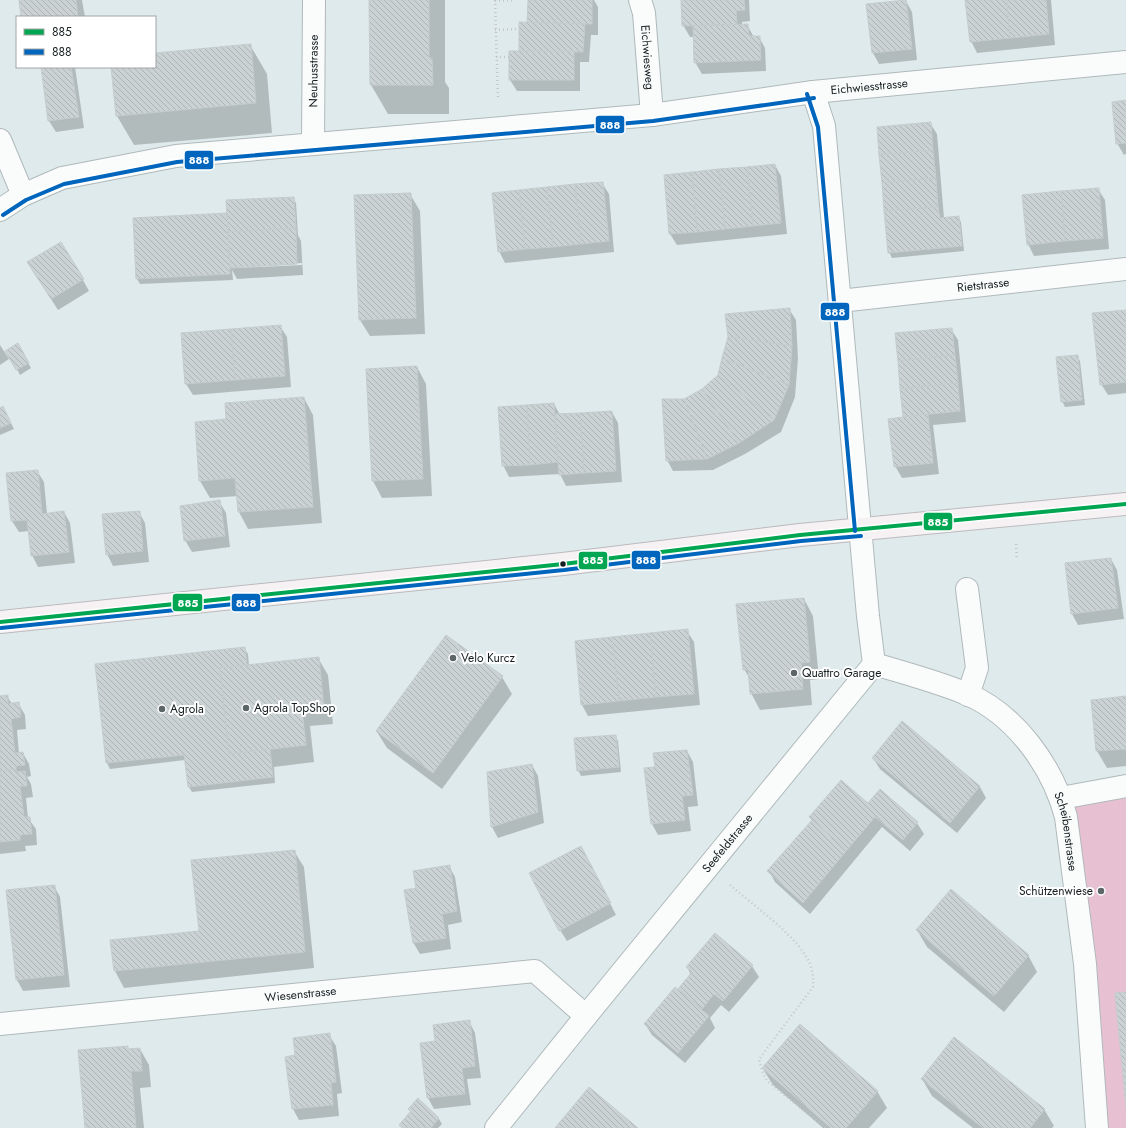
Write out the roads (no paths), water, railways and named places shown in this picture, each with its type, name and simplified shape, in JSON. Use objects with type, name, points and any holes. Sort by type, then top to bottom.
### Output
[{"type":"main road","points":[[0,622],[563,564],[800,535],[1126,504]]},
{"type":"street","name":"Neuhusstrasse","points":[[312,143],[314,0]]},
{"type":"street","name":"Eichwiesweg","points":[[640,0],[644,13],[652,115]]},
{"type":"street","name":"Eichwiesstrasse","points":[[0,210],[23,195],[62,178],[176,156],[312,143],[499,129],[652,115],[813,92],[1126,62]]},
{"type":"street","points":[[813,92],[824,126],[868,616],[874,664]]},
{"type":"street","points":[[0,140],[23,195]]},
{"type":"street","name":"Rietstrasse","points":[[840,302],[1126,269]]},
{"type":"street","points":[[967,589],[977,668],[968,695]]},
{"type":"street","name":"Scheibenstrasse","points":[[874,664],[968,695],[998,713],[1025,738],[1045,767],[1061,798],[1066,817],[1086,964],[1098,1128]]},
{"type":"street","name":"Seefeldstrasse","points":[[496,1128],[874,664]]},
{"type":"street","points":[[1061,798],[1126,786]]},
{"type":"street","name":"Wiesenstrasse","points":[[0,1024],[535,971],[586,1016]]},
{"type":"place","name":"Velo Kurcz","points":[[453,658]]},
{"type":"place","name":"Quattro Garage","points":[[794,673]]},
{"type":"place","name":"Agrola TopShop","points":[[246,708]]},
{"type":"place","name":"Agrola","points":[[162,709]]},
{"type":"place","name":"Schützenwiese","points":[[1101,891]]}]
